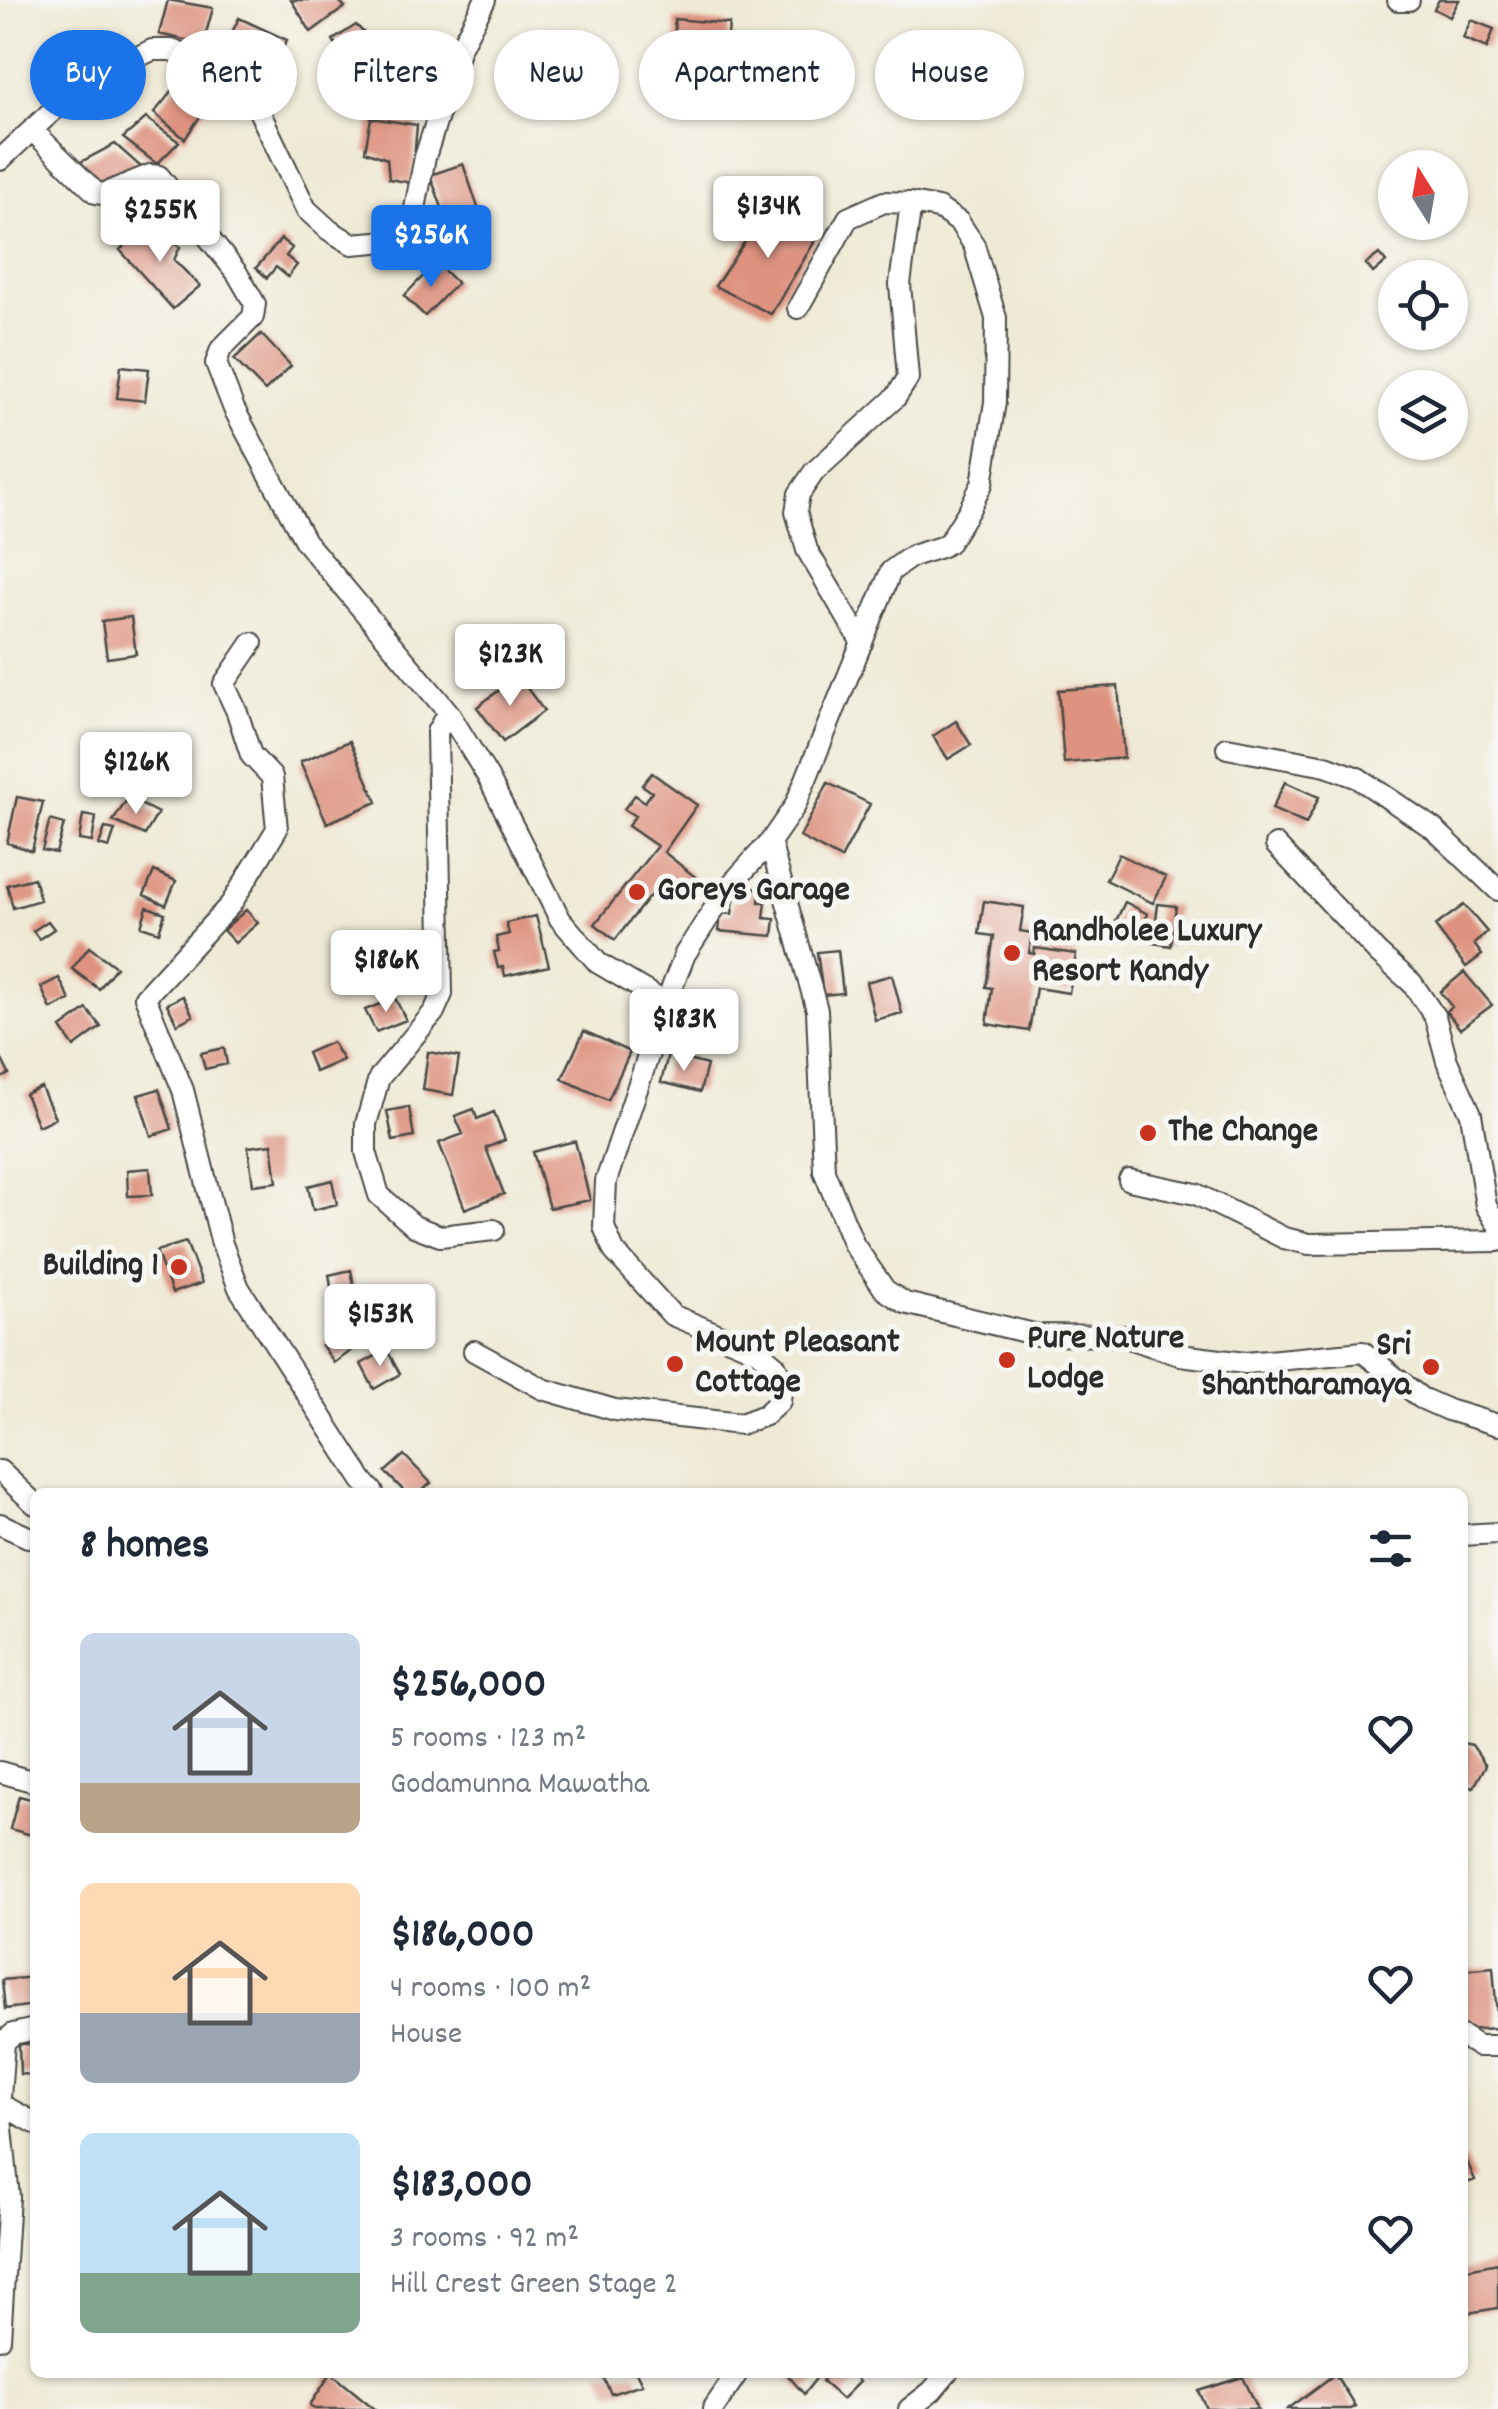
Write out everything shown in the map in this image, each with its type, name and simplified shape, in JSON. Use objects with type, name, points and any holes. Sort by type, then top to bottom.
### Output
[{"type":"street","points":[[0,160],[49,114],[97,77],[152,50],[172,50],[209,64],[236,84],[258,110],[306,209],[329,230],[352,244],[388,241],[411,229],[425,158],[454,66],[485,0]]},
{"type":"street","points":[[1398,0],[1409,0]]},
{"type":"street","points":[[33,131],[96,194],[150,175],[158,176],[236,272],[256,304],[253,317],[221,349],[216,363],[234,410],[305,541],[448,712],[488,777],[560,919],[598,963],[666,1002]]},
{"type":"street","points":[[474,1350],[542,1389],[614,1410],[742,1424],[765,1415],[780,1401],[782,1380],[775,1365],[758,1351],[672,1316],[614,1251],[604,1226],[606,1181],[686,954],[727,889],[770,842],[795,806],[891,572],[912,556],[949,542],[982,484],[994,402],[996,318],[974,245],[960,222],[938,208],[912,203],[884,202],[848,218],[798,308]]},
{"type":"street","points":[[862,643],[807,550],[796,512],[799,494],[814,472],[896,397],[908,378],[900,284],[912,203]]},
{"type":"street","points":[[252,643],[224,684],[251,755],[272,778],[277,830],[231,904],[146,997],[183,1090],[222,1244],[239,1288],[370,1488]]},
{"type":"street","points":[[448,712],[438,732],[442,994],[434,1012],[379,1078],[366,1124],[366,1152],[379,1195],[414,1226],[440,1236],[494,1230]]},
{"type":"street","points":[[1227,748],[1326,766],[1358,778],[1434,830],[1498,890]]},
{"type":"street","points":[[770,842],[818,1010],[824,1171],[854,1245],[885,1290],[905,1303],[1038,1334],[1122,1336],[1180,1356],[1244,1363],[1363,1352],[1421,1398],[1498,1425]]},
{"type":"street","points":[[1276,845],[1378,953],[1412,983],[1435,1017],[1447,1061],[1471,1114],[1486,1206],[1498,1225]]},
{"type":"street","points":[[1129,1180],[1196,1194],[1284,1238],[1309,1244],[1498,1242]]},
{"type":"street","points":[[0,1471],[30,1499]]},
{"type":"street","points":[[0,1524],[30,1537]]},
{"type":"street","points":[[1468,1534],[1498,1534]]},
{"type":"street","points":[[0,1772],[30,1781]]},
{"type":"street","points":[[0,2340],[9,2197],[0,2104],[4,2042],[13,2034],[30,2030]]},
{"type":"street","points":[[1468,2040],[1478,2046],[1498,2046]]},
{"type":"street","points":[[0,2104],[30,2120]]},
{"type":"street","points":[[713,2409],[734,2378]]},
{"type":"street","points":[[909,2409],[943,2378]]},
{"type":"building","points":[[168,0],[213,8],[207,30],[166,30],[166,36],[159,34]]},
{"type":"building","points":[[291,0],[338,0],[345,7],[311,32]]},
{"type":"building","points":[[1439,0],[1459,0],[1450,17],[1434,9]]},
{"type":"building","points":[[239,18],[265,30],[233,30]]},
{"type":"building","points":[[674,19],[729,24],[728,30],[675,30]]},
{"type":"building","points":[[1471,20],[1494,29],[1487,48],[1463,38]]},
{"type":"building","points":[[166,98],[166,120],[198,120],[185,139],[154,113]]},
{"type":"building","points":[[146,118],[179,142],[157,164],[123,138]]},
{"type":"building","points":[[371,120],[417,125],[412,183],[389,179],[387,159],[365,151]]},
{"type":"building","points":[[115,144],[141,167],[104,189],[81,162]]},
{"type":"building","points":[[463,164],[479,210],[447,221],[430,175]]},
{"type":"building","points":[[769,206],[818,236],[771,314],[715,286]]},
{"type":"building","points":[[149,223],[180,247],[174,260],[200,286],[173,309],[120,250]]},
{"type":"building","points":[[440,233],[463,243],[455,262],[432,251]]},
{"type":"building","points":[[281,239],[292,248],[286,256],[297,265],[288,277],[276,267],[267,278],[256,268]]},
{"type":"building","points":[[1379,254],[1384,260],[1378,260],[1378,269],[1373,273],[1366,264]]},
{"type":"building","points":[[436,263],[457,283],[425,316],[404,296]]},
{"type":"building","points":[[261,334],[291,366],[265,391],[234,359]]},
{"type":"building","points":[[121,366],[149,369],[145,401],[117,398]]},
{"type":"building","points":[[131,617],[136,654],[107,658],[102,621]]},
{"type":"building","points":[[518,676],[544,711],[503,742],[477,707]]},
{"type":"building","points":[[1118,686],[1124,758],[1064,763],[1058,690]]},
{"type":"building","points":[[956,721],[971,745],[948,759],[933,736]]},
{"type":"building","points":[[350,741],[377,802],[327,823],[300,762]]},
{"type":"building","points":[[652,773],[697,805],[664,852],[699,880],[683,901],[660,883],[615,940],[595,924],[657,846],[628,826],[635,816],[624,809],[635,795],[645,802],[652,792],[642,785]]},
{"type":"building","points":[[1285,782],[1319,797],[1306,824],[1272,809]]},
{"type":"building","points":[[828,783],[870,804],[841,859],[800,837]]},
{"type":"building","points":[[17,797],[43,802],[32,851],[7,843]]},
{"type":"building","points":[[128,798],[158,813],[145,835],[113,821]]},
{"type":"building","points":[[83,815],[96,817],[92,842],[79,840]]},
{"type":"building","points":[[50,820],[64,824],[56,853],[42,850]]},
{"type":"building","points":[[105,828],[115,830],[109,848],[99,845]]},
{"type":"building","points":[[1119,854],[1166,877],[1153,903],[1106,880]]},
{"type":"building","points":[[154,871],[176,881],[166,905],[144,895]]},
{"type":"building","points":[[34,878],[40,900],[13,908],[7,885]]},
{"type":"building","points":[[740,887],[760,889],[759,902],[766,902],[764,918],[775,919],[773,936],[719,931],[721,913],[732,914]]},
{"type":"building","points":[[984,901],[1024,907],[1020,931],[1032,933],[1029,953],[1034,954],[1035,948],[1076,954],[1069,993],[1036,988],[1029,1031],[987,1024],[992,988],[986,987],[994,936],[979,934]]},
{"type":"building","points":[[1125,902],[1148,914],[1137,936],[1114,925]]},
{"type":"building","points":[[1158,904],[1176,906],[1171,946],[1153,943]]},
{"type":"building","points":[[1464,905],[1487,932],[1474,944],[1482,955],[1466,967],[1435,926]]},
{"type":"building","points":[[147,907],[165,913],[159,932],[141,926]]},
{"type":"building","points":[[246,910],[258,923],[235,943],[223,930]]},
{"type":"building","points":[[536,916],[549,966],[505,976],[503,967],[498,968],[494,952],[499,951],[496,937],[509,934],[506,923]]},
{"type":"building","points":[[48,921],[54,929],[39,939],[33,931]]},
{"type":"building","points":[[418,932],[425,968],[396,972],[390,937]]},
{"type":"building","points":[[89,947],[116,967],[99,989],[72,969]]},
{"type":"building","points":[[838,950],[843,993],[823,995],[817,952]]},
{"type":"building","points":[[1464,972],[1492,1005],[1460,1029],[1446,1011],[1452,1007],[1440,992]]},
{"type":"building","points":[[892,975],[902,1013],[875,1020],[866,982]]},
{"type":"building","points":[[59,978],[70,1000],[51,1009],[41,987]]},
{"type":"building","points":[[183,996],[193,1016],[177,1024],[167,1004]]},
{"type":"building","points":[[395,998],[406,1020],[376,1032],[365,1010]]},
{"type":"building","points":[[87,1009],[101,1027],[74,1047],[61,1028]]},
{"type":"building","points":[[584,1031],[630,1052],[608,1100],[562,1079]]},
{"type":"building","points":[[332,1042],[343,1060],[315,1072],[307,1053]]},
{"type":"building","points":[[224,1048],[227,1064],[205,1069],[201,1053]]},
{"type":"building","points":[[428,1052],[459,1057],[453,1095],[423,1090]]},
{"type":"building","points":[[668,1055],[707,1065],[700,1092],[661,1082]]},
{"type":"building","points":[[0,1056],[9,1074],[0,1079]]},
{"type":"building","points":[[41,1087],[55,1118],[38,1126],[25,1094]]},
{"type":"building","points":[[159,1089],[172,1129],[151,1136],[138,1095]]},
{"type":"building","points":[[409,1107],[414,1137],[393,1141],[387,1111]]},
{"type":"building","points":[[474,1109],[477,1119],[494,1112],[505,1140],[486,1148],[504,1194],[465,1209],[439,1143],[463,1134],[455,1116]]},
{"type":"building","points":[[575,1141],[590,1200],[549,1208],[533,1152]]},
{"type":"building","points":[[272,1144],[277,1182],[253,1185],[248,1147]]},
{"type":"building","points":[[150,1168],[152,1195],[128,1196],[127,1170]]},
{"type":"building","points":[[332,1180],[337,1204],[313,1210],[308,1186]]},
{"type":"building","name":"Building 1","points":[[186,1242],[202,1283],[172,1293],[156,1251]]},
{"type":"building","points":[[351,1270],[358,1306],[335,1310],[329,1275]]},
{"type":"building","points":[[345,1328],[358,1346],[334,1363],[322,1345]]},
{"type":"building","points":[[387,1350],[400,1374],[374,1389],[361,1364]]},
{"type":"building","points":[[404,1455],[431,1483],[425,1488],[401,1488],[385,1472]]},
{"type":"building","points":[[1468,1744],[1486,1765],[1474,1787],[1468,1786]]},
{"type":"building","points":[[19,1796],[30,1799],[30,1835],[10,1829]]},
{"type":"building","points":[[1493,1967],[1498,2028],[1468,2030],[1468,1969]]},
{"type":"building","points":[[30,1977],[30,2006],[5,2009],[2,1980]]},
{"type":"building","points":[[19,2044],[30,2044],[30,2075],[20,2074]]},
{"type":"building","points":[[1468,2164],[1475,2180],[1468,2183]]},
{"type":"building","points":[[1498,2263],[1498,2308],[1468,2313],[1468,2269]]},
{"type":"building","points":[[328,2378],[337,2378],[375,2409],[315,2409],[310,2405]]},
{"type":"building","points":[[604,2378],[639,2378],[642,2384],[611,2394]]},
{"type":"building","points":[[790,2378],[816,2378],[804,2394]]},
{"type":"building","points":[[856,2378],[859,2382],[842,2399],[822,2381]]},
{"type":"building","points":[[1243,2378],[1258,2409],[1207,2409],[1199,2391]]},
{"type":"building","points":[[1330,2378],[1338,2378],[1355,2406],[1350,2409],[1288,2409]]},
{"type":"place","name":"Goreys Garage","points":[[637,892]]},
{"type":"place","name":"Randholee Luxury Resort Kandy","points":[[1012,953]]},
{"type":"place","name":"The Change","points":[[1148,1133]]},
{"type":"place","name":"Building 1","points":[[179,1267]]},
{"type":"place","name":"Pure Nature Lodge","points":[[1007,1360]]},
{"type":"place","name":"Mount Pleasant Cottage","points":[[675,1364]]},
{"type":"place","name":"Sri Shantharamaya","points":[[1431,1367]]}]
